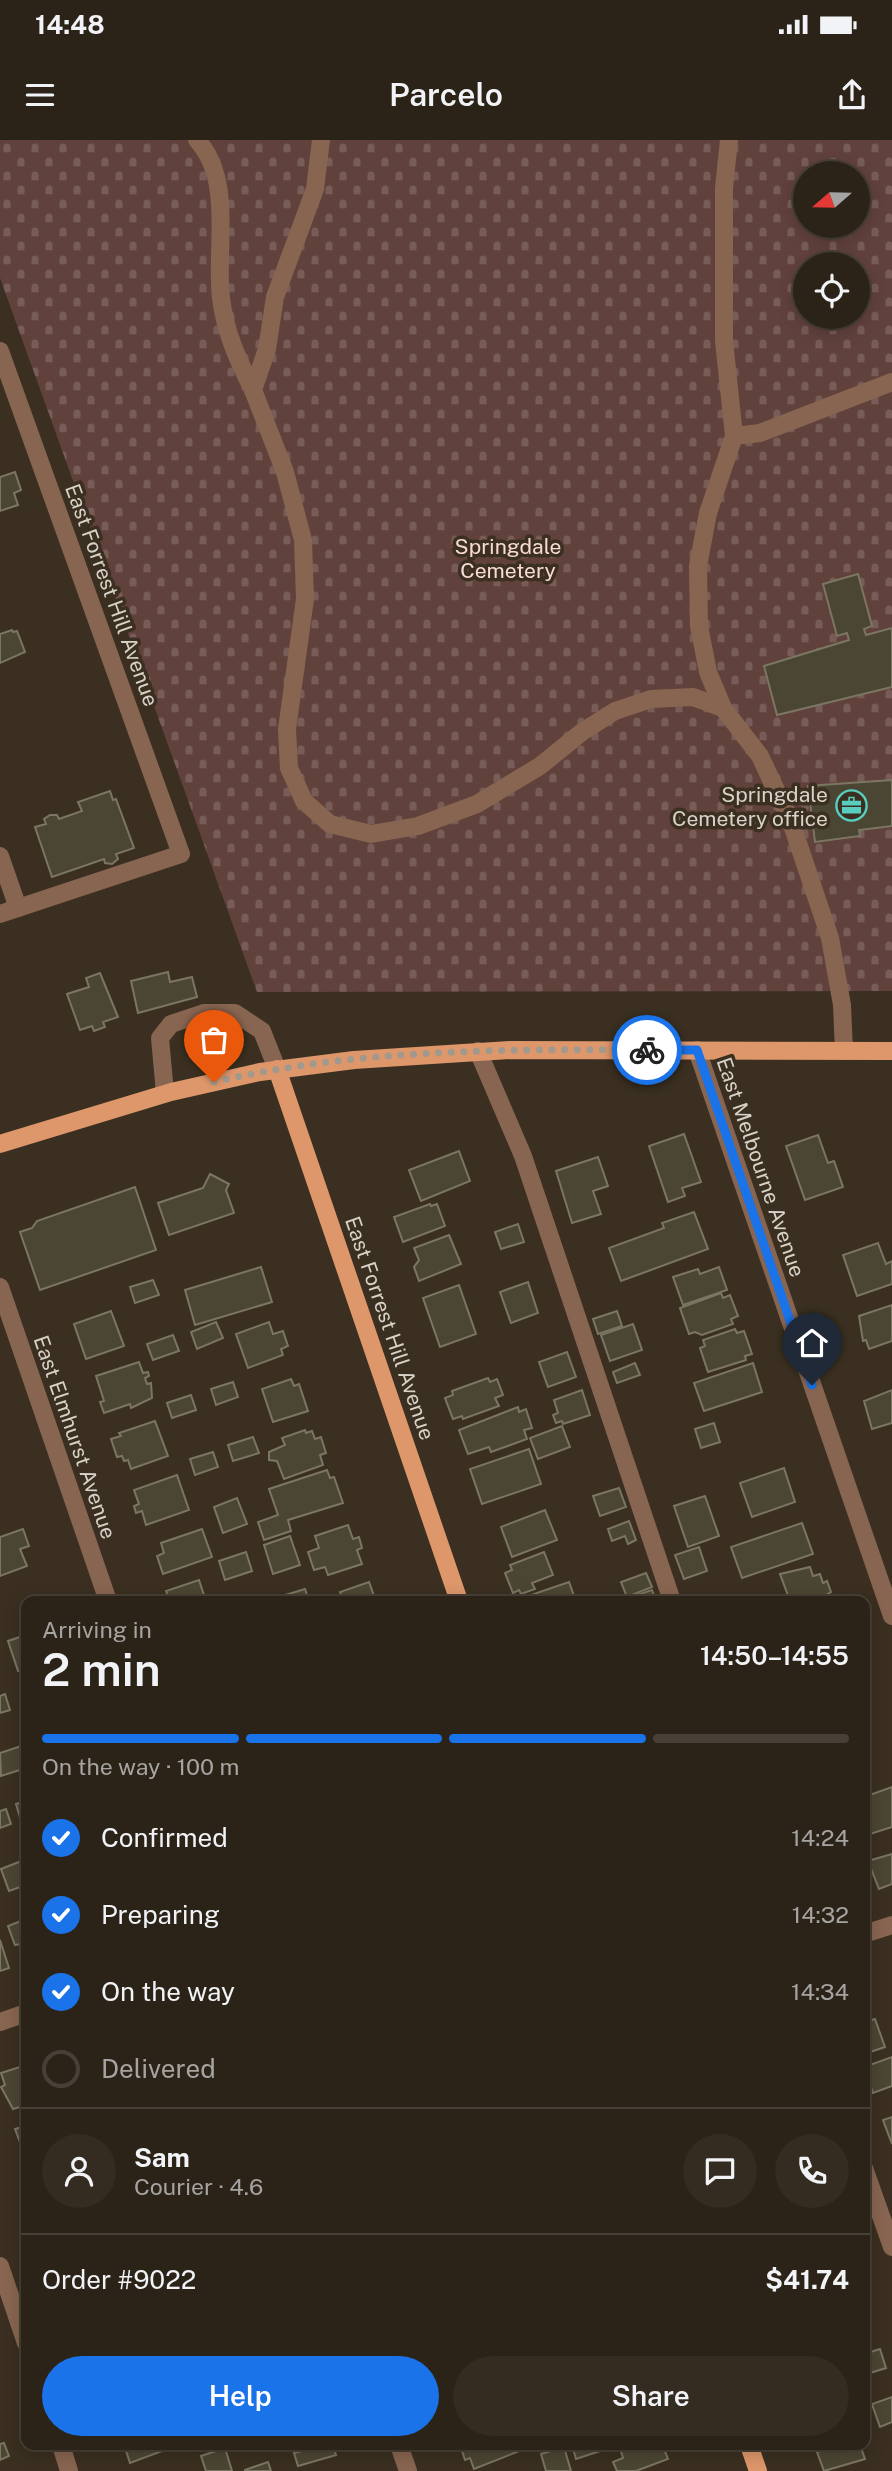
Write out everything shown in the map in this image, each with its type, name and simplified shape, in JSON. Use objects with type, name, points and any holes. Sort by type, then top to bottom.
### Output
[{"type":"main road","points":[[0,1144],[165,1093],[277,1069],[405,1055],[478,1051],[892,1051]]},
{"type":"main road","name":"East Forrest Hill Avenue","points":[[277,1069],[457,1596]]},
{"type":"main road","points":[[751,2450],[758,2471]]},
{"type":"street","points":[[197,140],[204,148],[217,183],[221,297],[230,343],[253,390],[285,472],[303,540],[305,599],[287,729],[289,768],[304,801],[330,824],[371,834],[418,826],[477,804],[540,766],[582,732],[615,711],[651,699],[693,697],[723,708]]},
{"type":"street","points":[[253,390],[267,349],[275,298],[315,189],[321,140]]},
{"type":"street","points":[[729,140],[724,188],[724,341],[734,436],[708,513],[698,566],[699,626],[708,672],[723,708],[760,756],[791,822],[830,938],[842,1005],[844,1051]]},
{"type":"street","name":"East Forrest Hill Avenue","points":[[0,351],[181,854],[18,908]]},
{"type":"street","points":[[734,436],[760,433],[892,382]]},
{"type":"street","points":[[0,856],[18,908],[0,914]]},
{"type":"street","points":[[165,1093],[160,1038],[171,1024],[204,1013],[235,1013],[262,1031],[277,1069]]},
{"type":"street","name":"East Melbourne Avenue","points":[[697,1050],[892,1616]]},
{"type":"street","points":[[478,1051],[523,1156],[670,1596]]},
{"type":"street","name":"East Elmhurst Avenue","points":[[0,1287],[106,1596]]},
{"type":"street","points":[[870,1932],[892,1925]]},
{"type":"street","points":[[0,2022],[21,2015]]},
{"type":"street","points":[[870,2185],[892,2247]]},
{"type":"street","points":[[0,2266],[21,2328]]},
{"type":"street","points":[[63,2450],[69,2471]]},
{"type":"street","points":[[401,2450],[408,2471]]},
{"type":"green space","name":"Springdale Cemetery","points":[[0,140],[892,140],[892,991],[257,992],[0,278]]},
{"type":"building","points":[[15,472],[21,490],[14,493],[18,505],[0,511],[0,477]]},
{"type":"building","points":[[858,574],[872,626],[864,629],[866,635],[892,628],[892,687],[777,715],[764,666],[849,640],[847,633],[837,636],[823,584]]},
{"type":"building","points":[[17,631],[25,652],[0,663],[0,634]]},
{"type":"building","name":"Springdale Cemetery office","points":[[892,780],[892,826],[859,830],[860,836],[815,842],[808,786]]},
{"type":"building","points":[[110,791],[113,800],[116,799],[134,848],[116,854],[118,859],[112,864],[105,863],[104,859],[52,877],[35,827],[46,824],[44,819],[50,815],[57,815],[59,819],[82,811],[78,802]]},
{"type":"building","points":[[168,972],[170,982],[192,977],[197,997],[138,1013],[131,981]]},
{"type":"building","points":[[100,973],[118,1017],[103,1022],[105,1027],[94,1031],[92,1026],[80,1030],[67,994],[89,987],[86,978]]},
{"type":"building","points":[[684,1134],[701,1182],[682,1188],[685,1196],[668,1202],[649,1146]]},
{"type":"building","points":[[818,1135],[828,1163],[834,1161],[843,1187],[805,1200],[786,1146]]},
{"type":"building","points":[[459,1151],[470,1181],[421,1201],[409,1170]]},
{"type":"building","points":[[598,1157],[608,1186],[593,1191],[601,1214],[572,1223],[556,1171]]},
{"type":"building","points":[[210,1174],[229,1184],[226,1190],[234,1213],[169,1235],[158,1203],[203,1188]]},
{"type":"building","points":[[135,1187],[156,1250],[40,1290],[20,1232],[32,1228],[37,1221]]},
{"type":"building","points":[[437,1204],[445,1226],[403,1242],[394,1217]]},
{"type":"building","points":[[694,1212],[708,1249],[621,1281],[609,1248],[664,1228],[662,1223]]},
{"type":"building","points":[[518,1224],[524,1242],[501,1249],[495,1232]]},
{"type":"building","points":[[449,1235],[461,1264],[419,1281],[414,1267],[419,1260],[414,1248]]},
{"type":"building","points":[[878,1243],[886,1264],[892,1261],[892,1284],[857,1296],[843,1255]]},
{"type":"building","points":[[261,1267],[272,1302],[195,1325],[185,1290]]},
{"type":"building","points":[[719,1267],[727,1290],[683,1305],[673,1277],[698,1269],[700,1274]]},
{"type":"building","points":[[153,1280],[159,1295],[135,1303],[130,1287]]},
{"type":"building","points":[[528,1282],[538,1313],[511,1323],[500,1292]]},
{"type":"building","points":[[459,1285],[476,1334],[440,1347],[423,1298]]},
{"type":"building","points":[[721,1293],[723,1298],[730,1295],[738,1316],[731,1319],[733,1324],[702,1335],[695,1332],[689,1334],[680,1308]]},
{"type":"building","points":[[892,1305],[892,1341],[869,1349],[866,1340],[863,1341],[859,1316]]},
{"type":"building","points":[[111,1311],[124,1346],[86,1359],[74,1324]]},
{"type":"building","points":[[617,1311],[622,1326],[598,1334],[593,1319]]},
{"type":"building","points":[[216,1322],[223,1338],[197,1349],[191,1332]]},
{"type":"building","points":[[269,1322],[273,1334],[283,1331],[288,1346],[281,1349],[283,1355],[248,1368],[236,1334]]},
{"type":"building","points":[[633,1324],[642,1350],[610,1361],[601,1335]]},
{"type":"building","points":[[735,1329],[737,1333],[744,1331],[752,1354],[745,1356],[746,1360],[708,1372],[700,1348],[705,1346],[703,1340]]},
{"type":"building","points":[[173,1335],[179,1351],[153,1360],[147,1344]]},
{"type":"building","points":[[567,1352],[576,1377],[548,1387],[539,1362]]},
{"type":"building","points":[[139,1362],[143,1373],[148,1372],[149,1376],[145,1378],[147,1384],[151,1383],[152,1398],[131,1408],[130,1404],[104,1413],[100,1402],[104,1401],[96,1376]]},
{"type":"building","points":[[635,1363],[640,1375],[617,1383],[613,1372]]},
{"type":"building","points":[[753,1363],[762,1392],[704,1411],[694,1383]]},
{"type":"building","points":[[488,1378],[490,1382],[497,1379],[503,1395],[495,1398],[499,1406],[463,1419],[462,1416],[453,1419],[445,1398],[453,1395],[452,1391]]},
{"type":"building","points":[[291,1379],[294,1386],[299,1384],[308,1411],[273,1422],[262,1389]]},
{"type":"building","points":[[233,1382],[238,1397],[216,1405],[211,1389]]},
{"type":"building","points":[[582,1390],[590,1415],[563,1424],[562,1421],[556,1423],[553,1415],[558,1413],[554,1400]]},
{"type":"building","points":[[892,1390],[892,1423],[872,1429],[864,1401]]},
{"type":"building","points":[[191,1395],[196,1410],[172,1418],[167,1403]]},
{"type":"building","points":[[518,1407],[519,1412],[526,1409],[532,1428],[524,1430],[527,1439],[491,1452],[489,1447],[468,1454],[459,1430]]},
{"type":"building","points":[[155,1421],[168,1456],[131,1469],[128,1460],[124,1461],[122,1456],[117,1457],[111,1439],[121,1436],[119,1433]]},
{"type":"building","points":[[714,1423],[720,1442],[701,1448],[695,1429]]},
{"type":"building","points":[[562,1426],[570,1447],[538,1459],[530,1438]]},
{"type":"building","points":[[305,1430],[306,1433],[312,1431],[315,1439],[321,1437],[326,1453],[320,1455],[323,1465],[284,1479],[277,1461],[269,1460],[269,1452],[285,1445],[282,1438]]},
{"type":"building","points":[[253,1437],[259,1453],[233,1461],[228,1445]]},
{"type":"building","points":[[529,1449],[541,1484],[482,1504],[470,1469]]},
{"type":"building","points":[[213,1452],[218,1467],[195,1475],[190,1459]]},
{"type":"building","points":[[784,1468],[795,1502],[752,1517],[740,1483]]},
{"type":"building","points":[[327,1470],[330,1478],[334,1477],[343,1503],[288,1520],[291,1531],[264,1540],[258,1522],[278,1515],[269,1489]]},
{"type":"building","points":[[177,1475],[189,1510],[146,1525],[142,1511],[136,1513],[134,1506],[139,1504],[134,1490]]},
{"type":"building","points":[[619,1488],[626,1507],[600,1516],[593,1496]]},
{"type":"building","points":[[705,1496],[719,1536],[688,1547],[674,1506]]},
{"type":"building","points":[[237,1498],[247,1524],[223,1533],[214,1507]]},
{"type":"building","points":[[545,1510],[557,1540],[512,1557],[501,1527]]},
{"type":"building","points":[[629,1521],[636,1540],[628,1544],[625,1536],[612,1541],[608,1529]]},
{"type":"building","points":[[802,1523],[813,1554],[742,1578],[731,1547]]},
{"type":"building","points":[[348,1525],[353,1539],[359,1537],[362,1548],[357,1550],[362,1564],[328,1575],[325,1567],[314,1570],[308,1552],[319,1548],[315,1536]]},
{"type":"building","points":[[23,1529],[29,1546],[20,1549],[27,1566],[0,1576],[0,1537]]},
{"type":"building","points":[[202,1529],[212,1557],[163,1574],[157,1556],[164,1553],[161,1543]]},
{"type":"building","points":[[290,1536],[300,1565],[273,1574],[264,1545]]},
{"type":"building","points":[[699,1547],[707,1571],[684,1579],[675,1555]]},
{"type":"building","points":[[246,1552],[252,1571],[225,1580],[219,1561]]},
{"type":"building","points":[[544,1552],[553,1575],[532,1583],[535,1589],[521,1594],[519,1590],[513,1593],[505,1573],[512,1570],[510,1565]]},
{"type":"building","points":[[810,1567],[813,1576],[820,1574],[823,1583],[827,1581],[831,1592],[824,1596],[788,1596],[780,1574]]},
{"type":"building","points":[[646,1573],[652,1587],[627,1596],[621,1582]]},
{"type":"building","points":[[199,1580],[204,1596],[168,1596],[166,1591]]},
{"type":"building","points":[[369,1582],[374,1596],[341,1596],[340,1592]]},
{"type":"building","points":[[569,1582],[574,1596],[528,1596]]},
{"type":"building","points":[[305,1589],[307,1596],[282,1596]]},
{"type":"building","points":[[652,1590],[654,1596],[634,1596]]},
{"type":"building","points":[[21,1637],[21,1670],[18,1671],[8,1641]]},
{"type":"building","points":[[5,1694],[10,1710],[0,1713],[0,1696]]},
{"type":"building","points":[[21,1746],[21,1770],[1,1776],[0,1753]]},
{"type":"building","points":[[892,1787],[892,1827],[870,1834],[870,1795]]},
{"type":"building","points":[[21,1802],[21,1821],[16,1804]]},
{"type":"building","points":[[6,1809],[11,1824],[0,1828],[0,1811]]},
{"type":"building","points":[[892,1854],[892,1884],[879,1889],[870,1860]]},
{"type":"building","points":[[21,1861],[21,1887],[9,1891],[1,1869]]},
{"type":"building","points":[[21,1921],[21,1944],[15,1945],[8,1926]]},
{"type":"building","points":[[0,1940],[9,1968],[0,1971]]},
{"type":"building","points":[[875,2019],[885,2047],[870,2052],[870,2020]]},
{"type":"building","points":[[892,2057],[892,2086],[873,2093],[870,2065]]},
{"type":"building","points":[[21,2067],[21,2107],[13,2109],[1,2087],[5,2085],[1,2073]]},
{"type":"building","points":[[892,2117],[892,2144],[883,2120]]},
{"type":"building","points":[[21,2127],[21,2145],[15,2129]]},
{"type":"building","points":[[880,2349],[886,2368],[870,2373],[870,2352]]},
{"type":"building","points":[[892,2397],[892,2422],[880,2427],[872,2404]]},
{"type":"building","points":[[4,2443],[9,2456],[0,2460],[0,2444]]},
{"type":"building","points":[[126,2450],[165,2450],[130,2463]]},
{"type":"building","points":[[226,2450],[232,2471],[206,2471],[201,2456]]},
{"type":"building","points":[[334,2450],[336,2455],[298,2466],[294,2453]]},
{"type":"building","points":[[462,2450],[522,2450],[474,2469],[470,2458],[465,2460]]},
{"type":"building","points":[[565,2450],[571,2471],[546,2471],[541,2454]]},
{"type":"building","points":[[573,2450],[600,2450],[600,2451],[576,2459]]},
{"type":"building","points":[[621,2450],[664,2450],[668,2459],[636,2471],[617,2471],[613,2462],[623,2458]]},
{"type":"building","points":[[862,2450],[865,2459],[824,2471],[817,2452]]},
{"type":"building","points":[[268,2462],[271,2471],[245,2471],[245,2470]]},
{"type":"way so far","points":[[214,1082],[284,1068],[405,1055],[510,1050],[647,1050]]},
{"type":"place","name":"Springdale Cemetery office","points":[[851,806]]},
{"type":"route","points":[[647,1050],[697,1050],[812,1385]]}]
